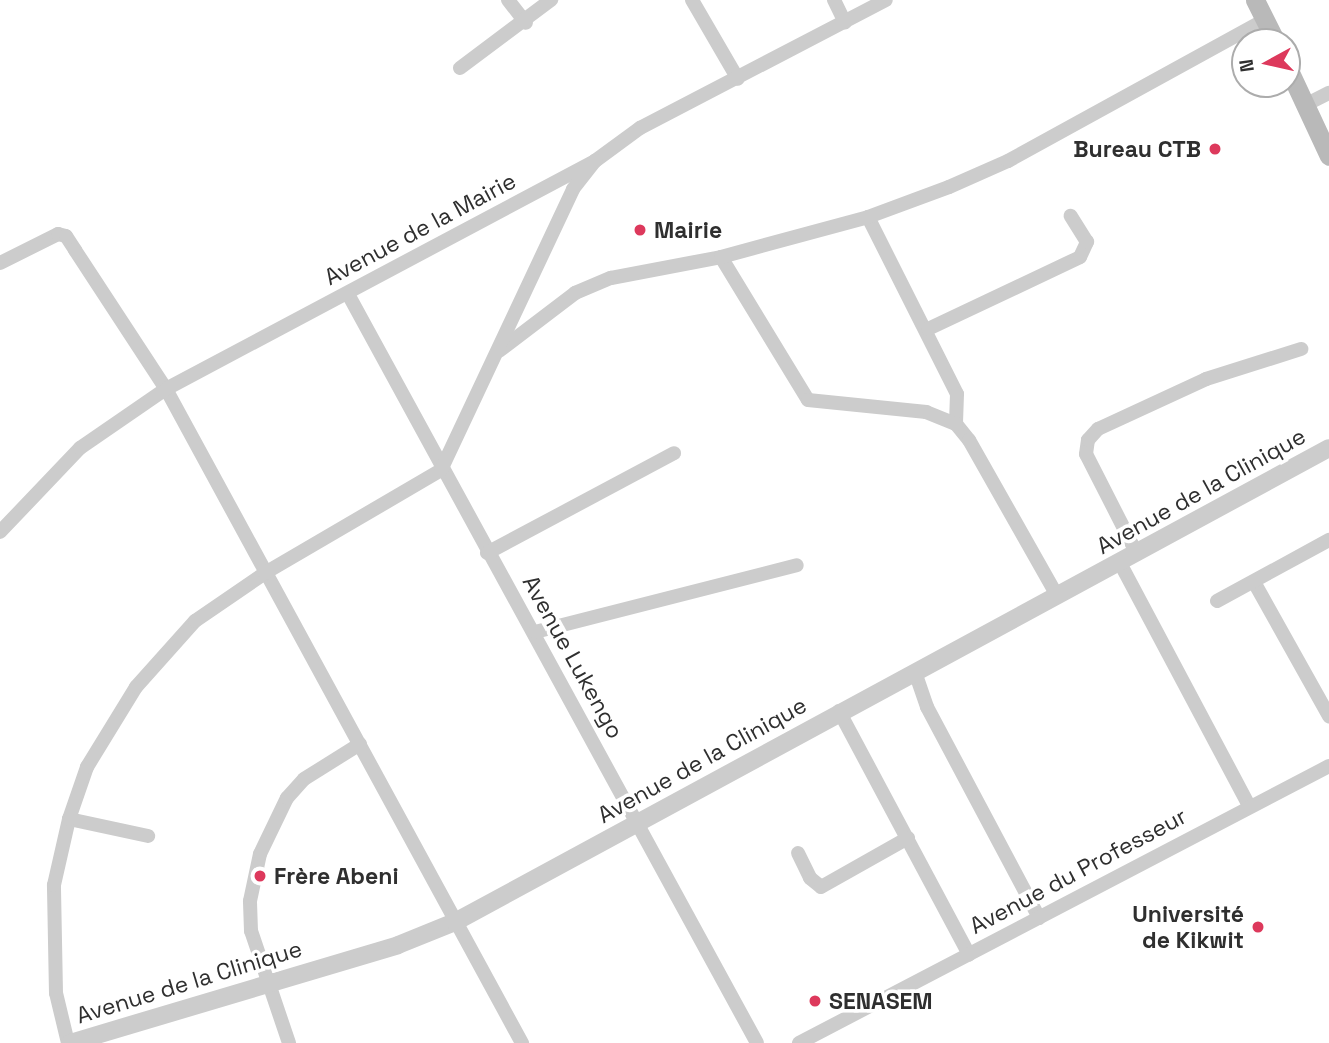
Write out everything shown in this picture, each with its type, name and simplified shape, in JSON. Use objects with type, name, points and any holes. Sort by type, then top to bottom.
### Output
[{"type":"main road","points":[[1255,0],[1269,28]]},
{"type":"main road","points":[[1301,96],[1329,156]]},
{"type":"street","points":[[508,0],[526,23]]},
{"type":"street","points":[[460,68],[526,23],[551,0]]},
{"type":"street","points":[[692,0],[738,79]]},
{"type":"street","points":[[834,0],[845,23]]},
{"type":"street","name":"Avenue de la Mairie","points":[[0,533],[80,448],[166,389],[595,161],[640,128],[886,0]]},
{"type":"street","points":[[495,354],[587,288],[611,278],[721,257],[868,217],[1008,161],[1265,19]]},
{"type":"street","points":[[1305,105],[1329,93]]},
{"type":"street","points":[[69,1043],[56,993],[52,932],[54,885],[69,819],[87,767],[143,678],[195,621],[265,573],[441,470],[573,190],[595,161]]},
{"type":"street","points":[[928,329],[1080,257],[1087,242],[1071,216]]},
{"type":"street","points":[[868,217],[928,329],[957,394],[956,425]]},
{"type":"street","points":[[0,262],[38,241],[66,236],[166,389],[522,1043]]},
{"type":"street","points":[[721,257],[808,400],[926,412],[956,425],[969,440],[1058,597]]},
{"type":"street","name":"Avenue Lukengo","points":[[348,294],[487,553],[536,632],[757,1043]]},
{"type":"street","points":[[1137,554],[1086,454],[1088,440],[1098,429],[1206,379],[1301,349]]},
{"type":"street","name":"Avenue de la Clinique","points":[[69,1043],[398,945],[455,922],[638,824],[839,711],[1058,597],[1329,448]]},
{"type":"street","points":[[487,553],[674,453]]},
{"type":"street","points":[[1217,601],[1326,547]]},
{"type":"street","points":[[1121,563],[1250,807]]},
{"type":"street","points":[[536,632],[797,565]]},
{"type":"street","points":[[1254,582],[1329,716]]},
{"type":"street","points":[[915,672],[927,707],[1039,918]]},
{"type":"street","points":[[839,711],[969,954]]},
{"type":"street","points":[[289,1043],[250,931],[250,901],[263,845],[287,798],[304,779],[359,744]]},
{"type":"street","name":"Avenue du Professeur","points":[[799,1043],[848,1015],[1329,766]]},
{"type":"street","points":[[69,819],[148,836]]},
{"type":"street","points":[[798,853],[810,878],[821,887],[908,838]]},
{"type":"place","name":"Bureau CTB","points":[[1215,149]]},
{"type":"place","name":"Mairie","points":[[640,230]]},
{"type":"place","name":"Frère Abeni","points":[[260,876]]},
{"type":"place","name":"Université de Kikwit","points":[[1258,927]]},
{"type":"place","name":"SENASEM","points":[[815,1001]]}]
